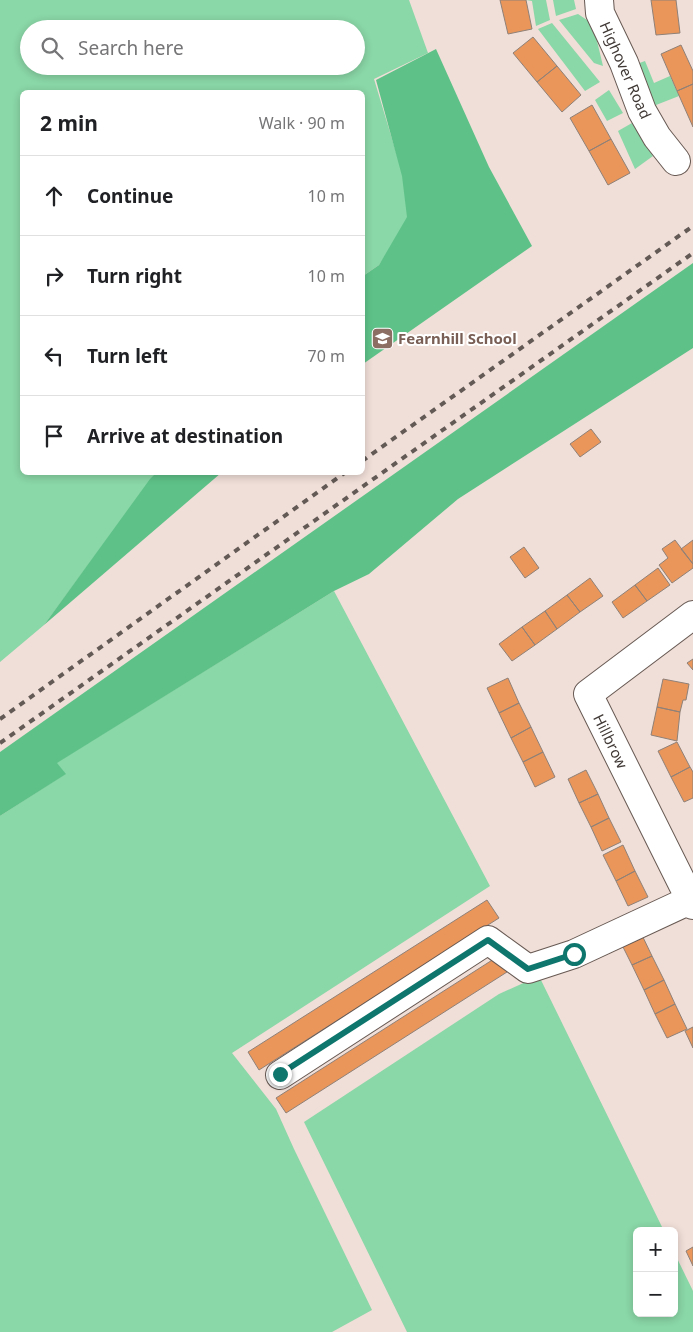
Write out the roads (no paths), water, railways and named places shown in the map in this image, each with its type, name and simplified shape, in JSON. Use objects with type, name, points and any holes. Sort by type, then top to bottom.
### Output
[{"type":"street","name":"Highover Road","points":[[599,0],[600,12],[624,63],[642,111],[657,137],[676,161]]},
{"type":"street","name":"Hillbrow","points":[[692,903],[588,694],[693,615]]},
{"type":"street","points":[[280,1074],[488,940],[528,969],[582,950],[692,903]]},
{"type":"railway","points":[[365,459],[693,226]]},
{"type":"railway","points":[[0,743],[693,253]]},
{"type":"railway","points":[[0,719],[342,475]]},
{"type":"place","name":"Fearnhill School","points":[[382,338]]}]
